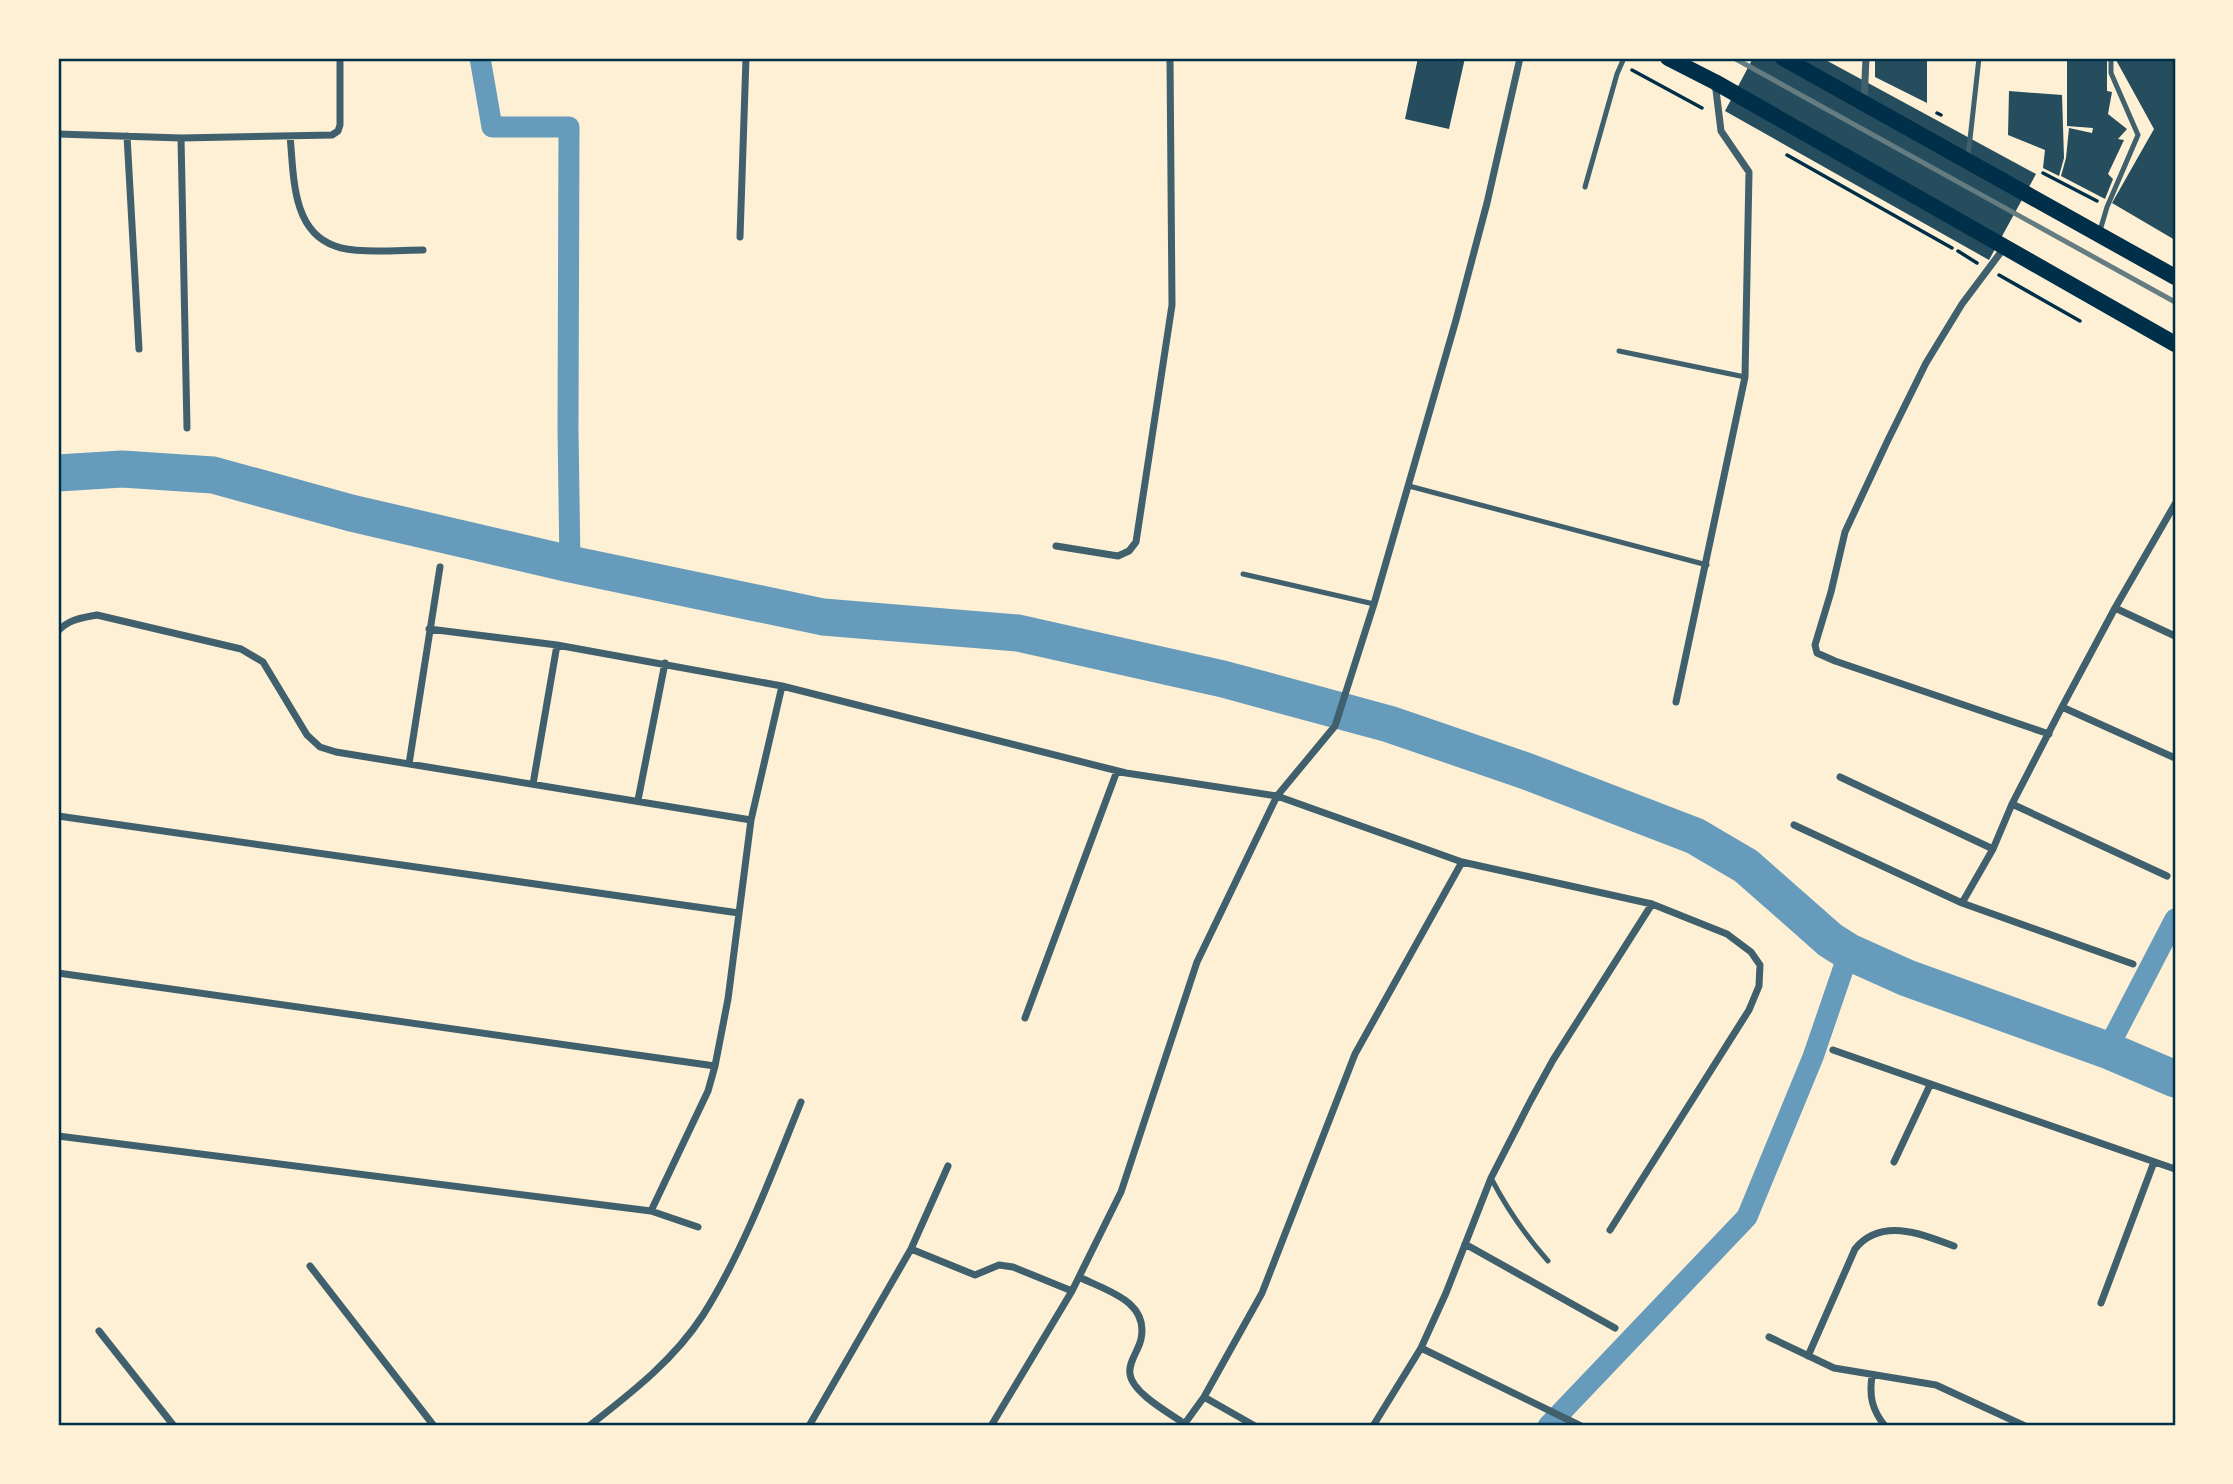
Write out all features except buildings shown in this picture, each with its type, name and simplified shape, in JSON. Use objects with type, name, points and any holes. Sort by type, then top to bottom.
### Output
[{"type":"main road","points":[[1668,58],[1715,82],[2175,344]]},
{"type":"main road","points":[[1783,58],[2175,277]]},
{"type":"street","points":[[58,134],[181,138],[331,135],[338,131],[340,58]]},
{"type":"street","points":[[740,237],[746,58]]},
{"type":"street","points":[[1056,546],[1118,556],[1129,551],[1136,542],[1172,305],[1170,58]]},
{"type":"street","points":[[991,1426],[1072,1291],[1121,1192],[1197,962],[1277,796],[1335,726],[1409,486],[1482,222],[1520,58]]},
{"type":"street","points":[[1864,104],[1866,58]]},
{"type":"street","points":[[1676,702],[1745,377],[1749,172],[1721,131],[1715,82]]},
{"type":"street","points":[[127,136],[139,349]]},
{"type":"street","points":[[290,136],[300,210],[306,224],[319,238],[349,249],[423,250]]},
{"type":"street","points":[[181,138],[187,428]]},
{"type":"street","points":[[2004,248],[1962,304],[1926,363],[1844,531],[1831,592],[1815,645],[1817,653],[1835,661],[2049,734]]},
{"type":"street","points":[[1962,903],[1993,849],[2012,804],[2062,707],[2175,504]]},
{"type":"street","points":[[410,764],[440,567]]},
{"type":"street","points":[[2115,608],[2175,636]]},
{"type":"street","points":[[58,631],[76,618],[97,615],[241,649],[263,662],[307,735],[320,747],[336,752],[751,820]]},
{"type":"street","points":[[429,629],[557,645],[782,686],[1117,771],[1277,796],[1462,862],[1652,904],[1727,934],[1751,952],[1760,965],[1759,986],[1749,1010],[1610,1230]]},
{"type":"street","points":[[533,784],[557,645]]},
{"type":"street","points":[[638,800],[665,663]]},
{"type":"street","points":[[651,1211],[704,1099],[715,1066],[728,999],[751,820],[782,686]]},
{"type":"street","points":[[2062,707],[2175,758]]},
{"type":"street","points":[[1025,1018],[1117,771]]},
{"type":"street","points":[[1840,777],[1993,849]]},
{"type":"street","points":[[2012,804],[2167,876]]},
{"type":"street","points":[[58,816],[739,913]]},
{"type":"street","points":[[1794,825],[1962,903],[2133,964]]},
{"type":"street","points":[[1079,1277],[1133,1305],[1142,1319],[1141,1340],[1129,1374],[1135,1386],[1149,1399],[1184,1425],[1204,1397],[1262,1293],[1355,1054],[1462,862]]},
{"type":"street","points":[[1373,1426],[1421,1348],[1446,1293],[1491,1178],[1553,1060],[1652,904]]},
{"type":"street","points":[[58,973],[715,1066]]},
{"type":"street","points":[[1833,1050],[2175,1169]]},
{"type":"street","points":[[1894,1162],[1930,1084]]},
{"type":"street","points":[[589,1426],[650,1377],[702,1316],[762,1198],[801,1102]]},
{"type":"street","points":[[58,1136],[651,1211],[698,1227]]},
{"type":"street","points":[[2101,1303],[2154,1162]]},
{"type":"street","points":[[809,1426],[911,1249],[948,1166]]},
{"type":"street","points":[[1808,1356],[1855,1249],[1863,1240],[1875,1234],[1894,1231],[1914,1232],[1954,1246]]},
{"type":"street","points":[[1465,1244],[1615,1328]]},
{"type":"street","points":[[911,1249],[975,1275],[999,1265],[1013,1267],[1072,1291]]},
{"type":"street","points":[[310,1266],[434,1426]]},
{"type":"street","points":[[99,1331],[174,1426]]},
{"type":"street","points":[[1769,1336],[1835,1368],[1936,1385],[2025,1426]]},
{"type":"street","points":[[1421,1348],[1581,1426]]},
{"type":"street","points":[[1872,1376],[1870,1393],[1873,1408],[1885,1426]]},
{"type":"street","points":[[1204,1397],[1255,1426]]},
{"type":"lane","points":[[1585,187],[1624,58]]},
{"type":"lane","points":[[1968,160],[1979,58]]},
{"type":"lane","points":[[2098,235],[2138,135],[2111,73],[2111,58]]},
{"type":"lane","points":[[1619,351],[1745,377]]},
{"type":"lane","points":[[1409,486],[1707,565]]},
{"type":"lane","points":[[1242,574],[1374,604]]},
{"type":"lane","points":[[1491,1178],[1509,1212],[1548,1261]]},
{"type":"path","points":[[1621,64],[1702,108]]},
{"type":"path","points":[[1787,155],[1952,248]]},
{"type":"path","points":[[2043,173],[2107,207]]},
{"type":"path","points":[[1993,272],[2080,321]]},
{"type":"waterway","points":[[480,58],[492,127],[569,127],[570,564]]},
{"type":"waterway","points":[[58,473],[122,469],[213,475],[351,513],[570,564],[823,617],[1018,633],[1223,679],[1389,724],[1526,771],[1695,836],[1746,866],[1830,940],[1849,952],[1907,978],[2107,1050],[2175,1079]]},
{"type":"waterway","points":[[2107,1050],[2175,919]]},
{"type":"waterway","points":[[1548,1426],[1747,1217],[1813,1057],[1849,952]]},
{"type":"railway","points":[[1734,58],[2175,302]]}]
